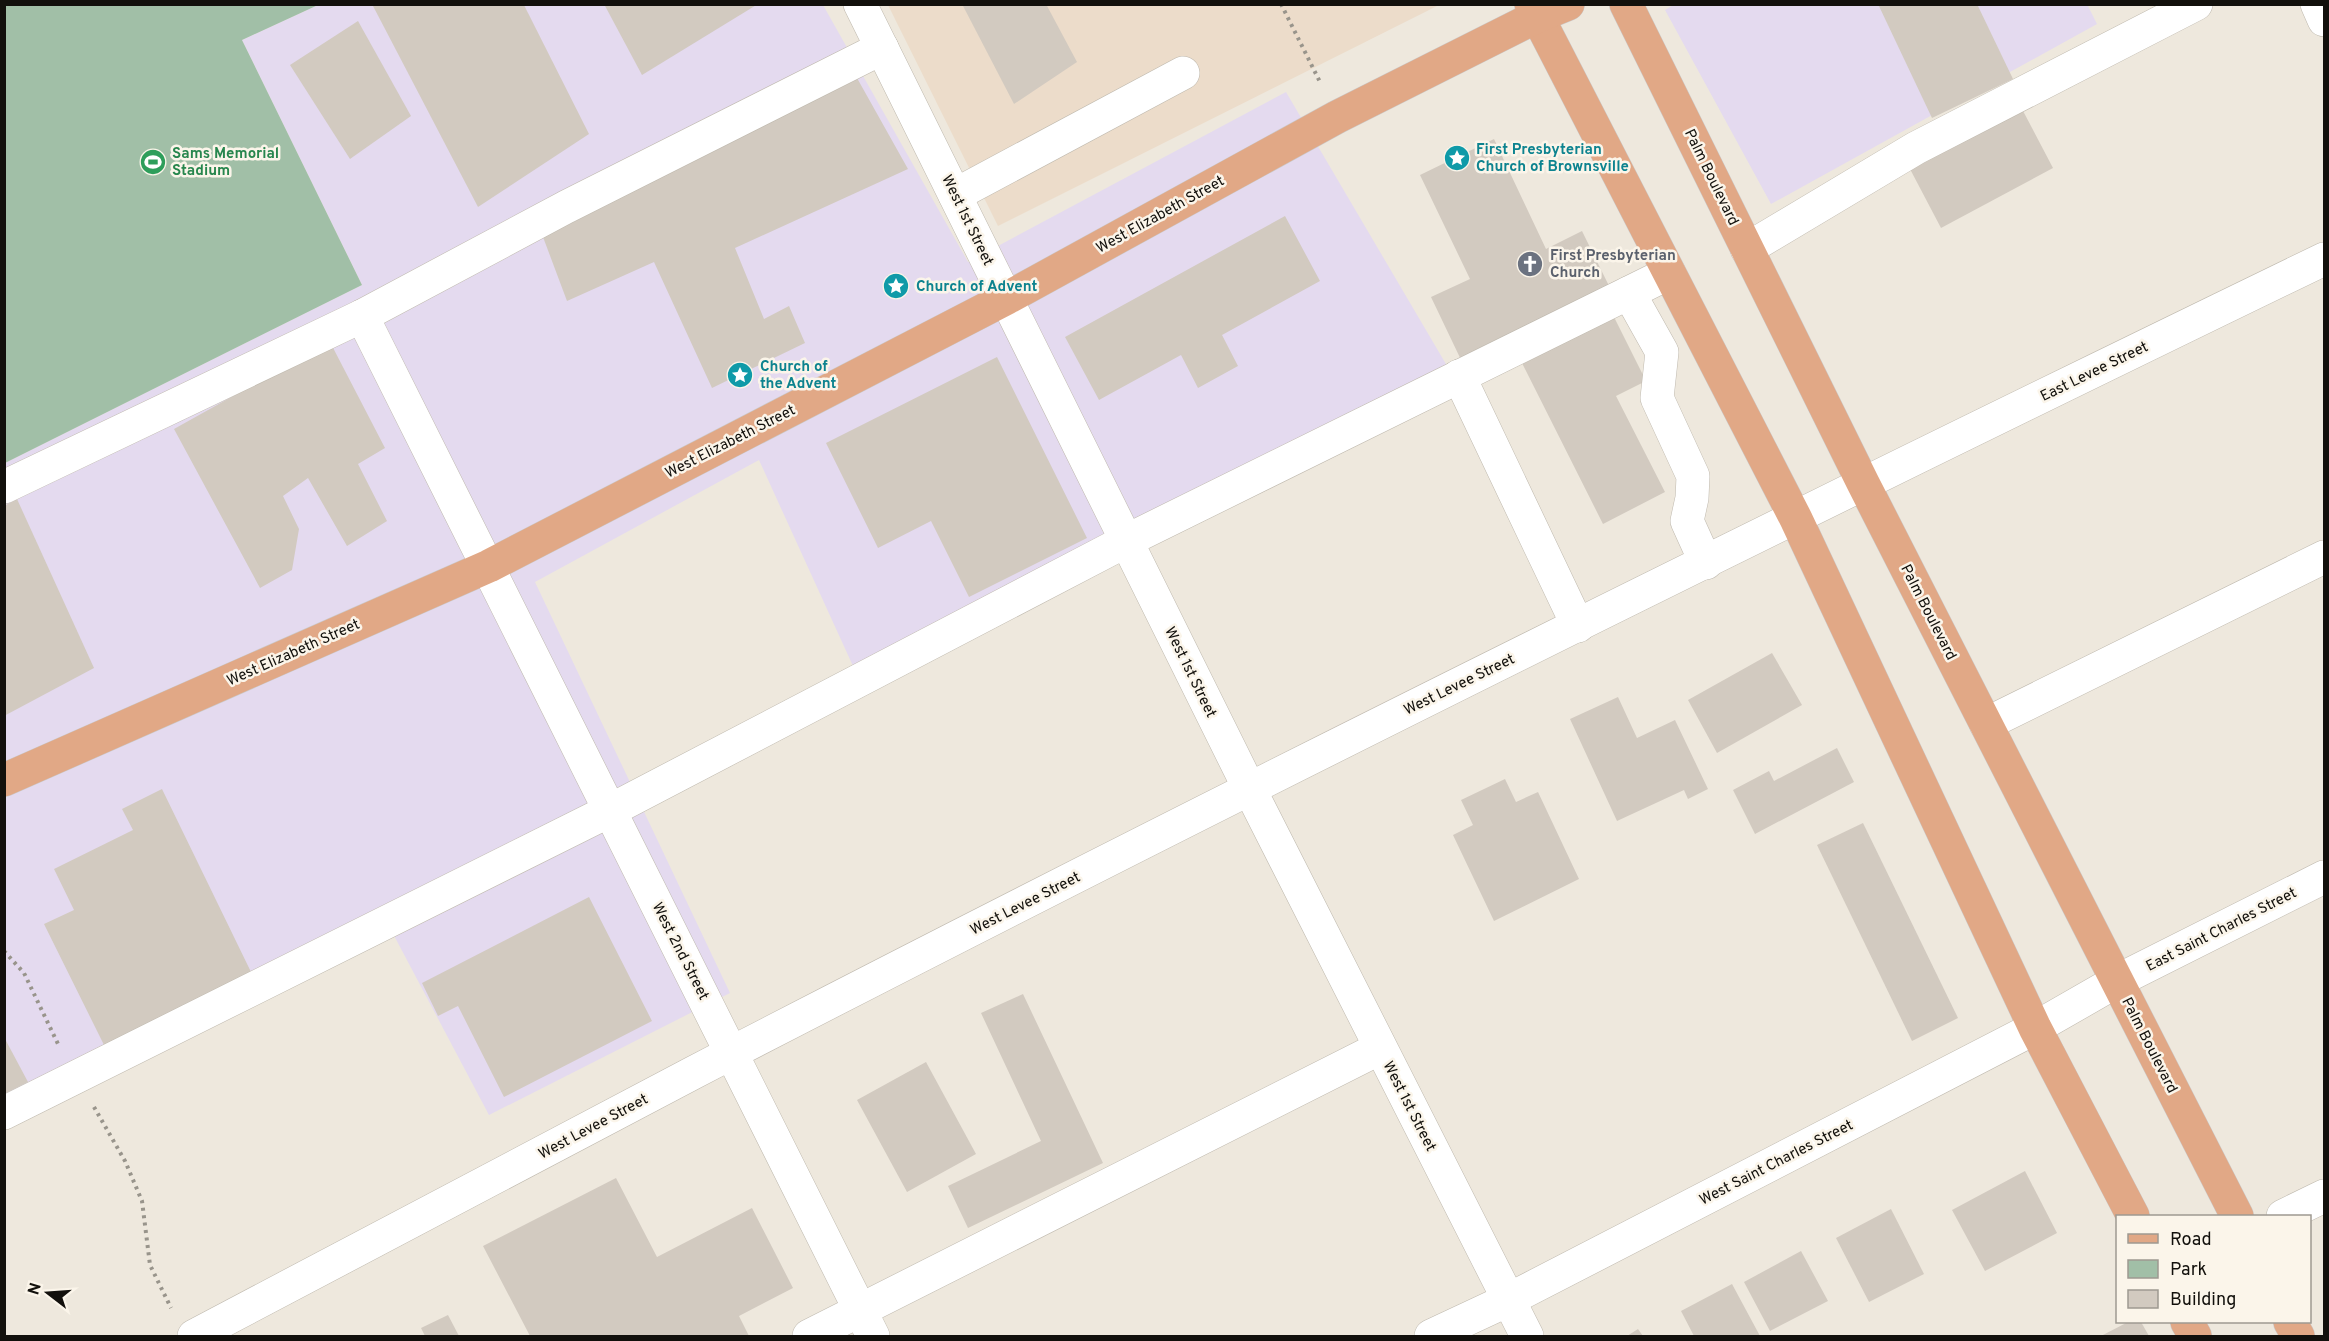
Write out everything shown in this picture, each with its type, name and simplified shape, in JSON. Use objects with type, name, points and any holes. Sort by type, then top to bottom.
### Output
[{"type":"main road","name":"West Elizabeth Street","points":[[4,780],[489,566],[1007,298],[1534,11],[1569,4]]},
{"type":"main road","name":"Palm Boulevard","points":[[1626,4],[1863,483],[2236,1215]]},
{"type":"main road","points":[[1534,11],[1796,519],[2035,1028],[2132,1215]]},
{"type":"street","name":"West 1st Street","points":[[860,4],[1249,788],[1527,1336]]},
{"type":"street","points":[[1748,249],[1916,148],[2196,4]]},
{"type":"street","points":[[2317,4],[2325,20]]},
{"type":"street","points":[[4,487],[362,316],[566,207],[882,48]]},
{"type":"street","points":[[955,195],[1183,73]]},
{"type":"street","name":"East Levee Street","points":[[1863,483],[2325,259]]},
{"type":"street","points":[[4,1113],[611,810],[1126,541],[1669,273]]},
{"type":"street","points":[[1629,293],[1662,352],[1657,398],[1693,476],[1692,498],[1687,521],[1706,563]]},
{"type":"street","name":"West 2nd Street","points":[[362,316],[867,1324]]},
{"type":"street","points":[[1459,376],[1578,626]]},
{"type":"street","name":"West Levee Street","points":[[184,1326],[732,1052],[1249,788],[1796,519],[1863,483]]},
{"type":"street","points":[[1986,724],[2325,557]]},
{"type":"street","name":"East Saint Charles Street","points":[[2117,981],[2325,877]]},
{"type":"street","name":"West Saint Charles Street","points":[[1431,1336],[1508,1300],[2035,1028],[2117,981]]},
{"type":"street","points":[[809,1336],[867,1324],[1380,1048]]},
{"type":"street","points":[[2285,1215],[2325,1196]]},
{"type":"path","points":[[1281,4],[1337,117]]},
{"type":"path","points":[[4,951],[24,973],[77,1076],[125,1161],[142,1201],[150,1265],[184,1326]]},
{"type":"shaded area","points":[[1675,4],[2087,4],[2097,24],[1771,204],[1665,10]]},
{"type":"shaded area","points":[[318,5],[823,5],[968,262],[1286,92],[1453,376],[853,666],[759,460],[535,582],[730,993],[489,1115],[390,928],[5,1118],[5,463],[362,285],[242,40]]},
{"type":"shaded area","points":[[888,5],[1439,5],[998,226]]},
{"type":"green space","name":"Sams Memorial Stadium","points":[[5,4],[318,5],[242,40],[362,285],[5,463]]},
{"type":"building","points":[[604,4],[758,4],[642,75]]},
{"type":"building","points":[[962,4],[1046,4],[1077,62],[1014,104]]},
{"type":"building","points":[[1878,4],[1977,4],[2013,79],[1932,118]]},
{"type":"building","points":[[524,5],[589,134],[478,207],[373,6]]},
{"type":"building","points":[[358,21],[411,116],[350,159],[290,65]]},
{"type":"building","name":"Church of the Advent","points":[[857,78],[908,169],[735,248],[764,319],[789,306],[805,343],[712,388],[654,262],[567,301],[543,237]]},
{"type":"building","points":[[2022,109],[2053,168],[1941,228],[1910,169]]},
{"type":"building","name":"First Presbyterian Church","points":[[1494,139],[1546,249],[1582,231],[1612,292],[1463,364],[1431,297],[1470,279],[1420,175]]},
{"type":"building","points":[[1285,216],[1320,281],[1222,335],[1238,366],[1198,388],[1181,355],[1099,400],[1065,337]]},
{"type":"building","points":[[1613,315],[1646,381],[1616,396],[1665,492],[1603,524],[1521,361]]},
{"type":"building","points":[[330,342],[385,448],[358,464],[387,521],[347,546],[308,478],[283,496],[299,529],[292,570],[260,588],[174,429]]},
{"type":"building","points":[[997,357],[1087,538],[969,597],[931,521],[878,548],[826,443]]},
{"type":"building","points":[[17,499],[94,668],[4,716],[4,506]]},
{"type":"building","points":[[1772,653],[1802,705],[1717,753],[1688,700]]},
{"type":"building","points":[[1618,697],[1637,738],[1675,720],[1708,789],[1688,799],[1684,790],[1617,821],[1570,719]]},
{"type":"building","points":[[1837,748],[1854,782],[1755,834],[1733,790],[1769,771],[1774,781]]},
{"type":"building","points":[[1505,779],[1516,802],[1538,792],[1579,879],[1494,921],[1453,835],[1473,825],[1461,800]]},
{"type":"building","points":[[162,789],[251,972],[104,1045],[44,924],[74,910],[54,869],[133,830],[122,809]]},
{"type":"building","points":[[1863,823],[1958,1018],[1912,1041],[1817,845]]},
{"type":"building","points":[[589,897],[652,1021],[504,1097],[458,1006],[438,1016],[422,983]]},
{"type":"building","points":[[1023,994],[1103,1163],[968,1228],[948,1186],[1041,1141],[981,1013]]},
{"type":"building","points":[[4,1037],[28,1082],[4,1094]]},
{"type":"building","points":[[926,1062],[976,1154],[907,1192],[857,1100]]},
{"type":"building","points":[[2025,1171],[2057,1233],[1985,1271],[1952,1210]]},
{"type":"building","points":[[616,1178],[657,1257],[752,1208],[793,1288],[739,1316],[749,1336],[530,1336],[483,1246]]},
{"type":"building","points":[[1891,1209],[1924,1274],[1869,1302],[1836,1238]]},
{"type":"building","points":[[1801,1251],[1828,1301],[1770,1331],[1744,1282]]},
{"type":"building","points":[[1732,1284],[1760,1336],[1694,1336],[1681,1311]]},
{"type":"building","points":[[448,1315],[459,1336],[425,1336],[421,1328]]},
{"type":"building","points":[[2126,1323],[2142,1323],[2149,1336],[2101,1336]]},
{"type":"building","points":[[1638,1329],[1643,1336],[1627,1336]]},
{"type":"place","name":"First Presbyterian Church of Brownsville","points":[[1457,158]]},
{"type":"place","name":"Sams Memorial Stadium","points":[[153,162]]},
{"type":"place","name":"First Presbyterian Church","points":[[1530,264]]},
{"type":"place","name":"Church of Advent","points":[[896,286]]},
{"type":"place","name":"Church of the Advent","points":[[740,375]]}]
